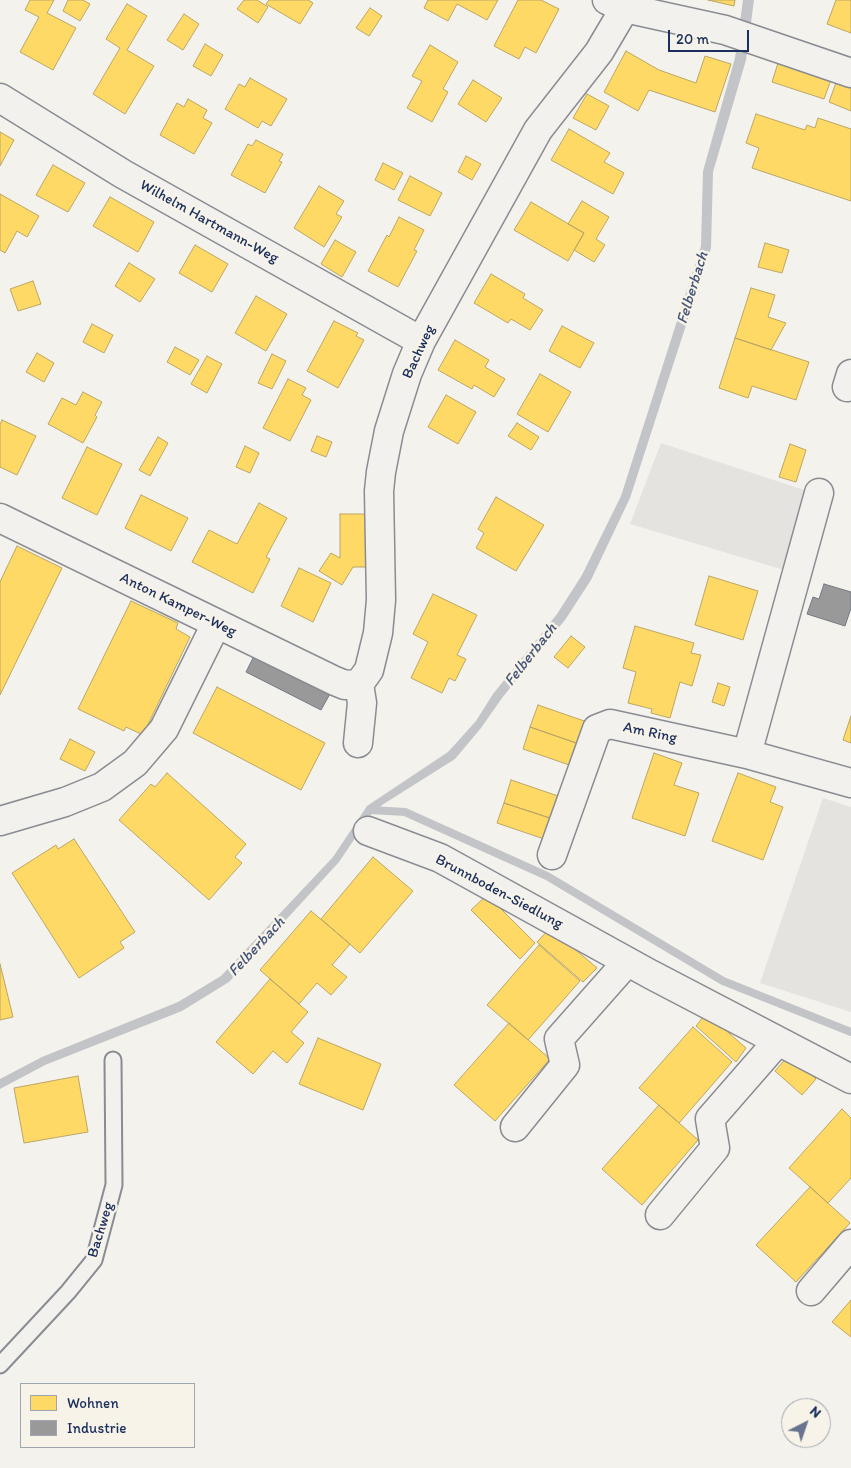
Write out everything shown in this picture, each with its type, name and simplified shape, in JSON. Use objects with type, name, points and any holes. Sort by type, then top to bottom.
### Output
[{"type":"street","points":[[616,4],[745,37],[851,73]]},
{"type":"street","name":"Bachweg","points":[[359,684],[369,670],[378,633],[381,600],[380,472],[389,431],[407,374],[421,341],[538,130],[599,52],[616,4]]},
{"type":"street","name":"Wilhelm Hartmann-Weg","points":[[0,98],[123,174],[421,341]]},
{"type":"street","points":[[747,754],[819,493]]},
{"type":"street","name":"Anton Kamper-Weg","points":[[0,518],[335,682],[359,684]]},
{"type":"street","points":[[0,821],[65,802],[102,787],[136,763],[164,729],[216,624]]},
{"type":"street","points":[[358,743],[362,702],[359,684]]},
{"type":"street","name":"Am Ring","points":[[552,855],[597,729],[610,724],[747,754],[851,783]]},
{"type":"street","name":"Brunnboden-Siedlung","points":[[368,831],[440,858],[626,962],[851,1078]]},
{"type":"street","points":[[515,1126],[566,1065],[559,1039],[626,962]]},
{"type":"street","points":[[660,1215],[715,1148],[710,1119],[778,1041]]},
{"type":"street","points":[[811,1291],[851,1244]]},
{"type":"lane","name":"Bachweg","points":[[0,1365],[68,1292],[94,1260],[114,1185],[113,1060]]},
{"type":"shaded area","points":[[661,443],[804,490],[784,570],[630,524]]},
{"type":"shaded area","points":[[823,798],[851,807],[851,1012],[760,983]]},
{"type":"water","name":"Felberbach","points":[[743,0],[754,0],[746,60],[713,172],[711,248],[630,498],[591,580],[565,620],[455,759],[382,805],[370,816],[339,862],[229,982],[182,1011],[45,1065],[0,1089],[0,1079],[42,1057],[178,1002],[221,976],[333,857],[367,806],[448,752],[476,721],[493,694],[557,614],[582,575],[621,496],[701,246],[703,171],[735,58]]},
{"type":"building: Wohnen","points":[[30,0],[54,0],[47,13],[76,28],[53,70],[20,52],[39,17],[25,10]]},
{"type":"building: Wohnen","points":[[68,0],[83,0],[90,4],[80,21],[63,11]]},
{"type":"building: Wohnen","points":[[244,0],[257,0],[268,7],[258,23],[237,9]]},
{"type":"building: Wohnen","points":[[269,0],[308,0],[313,3],[300,24],[266,4]]},
{"type":"building: Wohnen","points":[[428,0],[498,0],[487,20],[457,4],[448,21],[424,8]]},
{"type":"building: Wohnen","points":[[518,0],[541,0],[559,9],[536,53],[525,47],[519,59],[494,46]]},
{"type":"building: Wohnen","points":[[708,0],[735,0],[734,6]]},
{"type":"building: Wohnen","points":[[836,0],[851,0],[851,33],[827,24]]},
{"type":"building: Wohnen","points":[[127,4],[147,16],[127,50],[154,66],[125,114],[93,94],[120,48],[106,39]]},
{"type":"building: Wohnen","points":[[370,8],[382,16],[369,36],[356,28]]},
{"type":"building: Wohnen","points":[[184,14],[199,24],[183,50],[167,40]]},
{"type":"building: Wohnen","points":[[205,44],[223,55],[211,76],[193,66]]},
{"type":"building: Wohnen","points":[[430,45],[458,62],[443,89],[448,92],[432,122],[407,108],[422,81],[412,76]]},
{"type":"building: Wohnen","points":[[626,51],[659,70],[696,83],[705,56],[731,64],[715,112],[649,90],[638,111],[604,92]]},
{"type":"building: Wohnen","points":[[779,60],[832,77],[824,99],[772,82]]},
{"type":"building: Wohnen","points":[[250,78],[287,99],[271,126],[262,121],[258,128],[225,109],[239,84],[245,87]]},
{"type":"building: Wohnen","points":[[473,80],[502,98],[486,122],[458,104]]},
{"type":"building: Wohnen","points":[[837,80],[851,85],[851,111],[829,102]]},
{"type":"building: Wohnen","points":[[587,94],[609,106],[596,130],[573,118]]},
{"type":"building: Wohnen","points":[[188,99],[207,110],[203,118],[212,123],[194,154],[160,135],[177,103],[184,107]]},
{"type":"building: Wohnen","points":[[756,114],[805,130],[807,125],[815,128],[818,118],[851,129],[851,201],[752,168],[759,148],[746,143]]},
{"type":"building: Wohnen","points":[[569,129],[610,153],[604,162],[624,173],[613,194],[551,160]]},
{"type":"building: Wohnen","points":[[0,132],[14,140],[0,166]]},
{"type":"building: Wohnen","points":[[256,140],[283,154],[279,161],[282,162],[265,193],[231,175],[248,144],[252,146]]},
{"type":"building: Wohnen","points":[[466,156],[481,164],[472,180],[458,172]]},
{"type":"building: Wohnen","points":[[383,163],[403,173],[394,190],[375,180]]},
{"type":"building: Wohnen","points":[[53,165],[85,183],[68,212],[36,195]]},
{"type":"building: Wohnen","points":[[410,176],[442,193],[430,216],[398,200]]},
{"type":"building: Wohnen","points":[[319,186],[344,201],[336,214],[342,217],[324,247],[294,228]]},
{"type":"building: Wohnen","points":[[0,194],[39,216],[27,237],[17,231],[5,253],[0,250]]},
{"type":"building: Wohnen","points":[[110,197],[154,222],[138,252],[93,226]]},
{"type":"building: Wohnen","points":[[582,201],[609,217],[596,239],[605,245],[594,262],[574,250],[584,233],[568,224]]},
{"type":"building: Wohnen","points":[[531,202],[584,233],[568,261],[514,230]]},
{"type":"building: Wohnen","points":[[399,217],[424,230],[414,250],[417,251],[398,287],[368,271]]},
{"type":"building: Wohnen","points":[[335,240],[356,252],[342,277],[321,264]]},
{"type":"building: Wohnen","points":[[765,243],[789,250],[782,273],[758,267]]},
{"type":"building: Wohnen","points":[[195,245],[228,264],[212,292],[179,273]]},
{"type":"building: Wohnen","points":[[129,263],[155,279],[140,302],[115,286]]},
{"type":"building: Wohnen","points":[[491,274],[525,294],[523,298],[543,310],[530,330],[511,319],[508,323],[474,303]]},
{"type":"building: Wohnen","points":[[33,281],[41,304],[18,311],[10,289]]},
{"type":"building: Wohnen","points":[[751,288],[775,295],[768,317],[786,323],[771,350],[735,338]]},
{"type":"building: Wohnen","points":[[256,296],[287,314],[266,351],[235,333]]},
{"type":"building: Wohnen","points":[[334,321],[358,333],[356,336],[364,340],[338,388],[307,371]]},
{"type":"building: Wohnen","points":[[92,324],[113,335],[104,353],[83,342]]},
{"type":"building: Wohnen","points":[[562,326],[594,343],[580,368],[549,351]]},
{"type":"building: Wohnen","points":[[735,338],[809,362],[796,400],[752,386],[748,398],[719,388]]},
{"type":"building: Wohnen","points":[[455,340],[489,360],[485,367],[505,379],[494,397],[474,385],[472,389],[438,370]]},
{"type":"building: Wohnen","points":[[175,347],[199,360],[190,375],[167,362]]},
{"type":"building: Wohnen","points":[[37,353],[54,363],[44,382],[26,372]]},
{"type":"building: Wohnen","points":[[272,354],[286,361],[272,389],[258,383]]},
{"type":"building: Wohnen","points":[[207,356],[222,364],[207,393],[191,384]]},
{"type":"building: Wohnen","points":[[540,374],[571,392],[548,432],[517,414]]},
{"type":"building: Wohnen","points":[[288,379],[306,388],[302,395],[311,400],[290,441],[263,428]]},
{"type":"building: Wohnen","points":[[83,392],[102,402],[95,415],[97,417],[83,443],[48,424],[62,398],[76,405]]},
{"type":"building: Wohnen","points":[[446,395],[476,412],[458,444],[428,427]]},
{"type":"building: Wohnen","points":[[2,420],[36,436],[17,475],[0,467],[0,425]]},
{"type":"building: Wohnen","points":[[517,423],[539,437],[531,450],[508,436]]},
{"type":"building: Wohnen","points":[[317,436],[332,442],[326,457],[311,451]]},
{"type":"building: Wohnen","points":[[158,437],[168,443],[150,476],[139,470]]},
{"type":"building: Wohnen","points":[[790,444],[806,450],[796,482],[779,477]]},
{"type":"building: Wohnen","points":[[245,446],[259,453],[250,473],[236,467]]},
{"type":"building: Wohnen","points":[[87,447],[122,464],[97,515],[62,498]]},
{"type":"building: Wohnen","points":[[141,495],[188,518],[171,551],[125,528]]},
{"type":"building: Wohnen","points":[[496,497],[544,525],[516,571],[476,548],[484,533],[478,529]]},
{"type":"building: Wohnen","points":[[259,503],[287,518],[266,557],[270,559],[253,593],[192,562],[209,530],[237,544]]},
{"type":"building: Wohnen","points":[[340,514],[367,514],[367,567],[353,567],[342,585],[319,571],[331,553],[340,558]]},
{"type":"building: Wohnen","points":[[17,546],[62,568],[0,695],[0,582]]},
{"type":"building: Wohnen","points":[[299,568],[331,583],[313,622],[281,606]]},
{"type":"building: Wohnen","points":[[709,576],[758,591],[743,640],[695,625]]},
{"type":"building: Wohnen","points":[[433,594],[477,615],[457,655],[466,659],[455,681],[449,678],[442,693],[411,678],[428,642],[413,634]]},
{"type":"building: Wohnen","points":[[131,601],[178,623],[176,629],[190,637],[143,735],[126,727],[124,731],[78,709]]},
{"type":"building: Wohnen","points":[[635,626],[694,643],[691,653],[701,655],[692,686],[680,682],[670,718],[651,713],[652,709],[628,703],[636,672],[623,668]]},
{"type":"building: Wohnen","points":[[571,636],[585,647],[568,668],[554,657]]},
{"type":"building: Wohnen","points":[[718,683],[730,687],[724,706],[712,702]]},
{"type":"building: Wohnen","points":[[217,687],[325,743],[301,790],[193,733]]},
{"type":"building: Wohnen","points":[[538,705],[590,723],[582,745],[530,727]]},
{"type":"building: Wohnen","points":[[851,716],[851,743],[843,740]]},
{"type":"building: Wohnen","points":[[530,727],[582,745],[575,767],[523,749]]},
{"type":"building: Wohnen","points":[[70,739],[95,752],[85,771],[60,759]]},
{"type":"building: Wohnen","points":[[654,753],[682,763],[674,785],[699,793],[685,836],[632,818]]},
{"type":"building: Wohnen","points":[[167,773],[246,844],[235,857],[242,863],[209,900],[119,820],[151,784],[155,787]]},
{"type":"building: Wohnen","points":[[738,773],[776,787],[770,802],[783,807],[763,860],[712,841]]},
{"type":"building: Wohnen","points":[[511,780],[564,798],[556,820],[504,803]]},
{"type":"building: Wohnen","points":[[504,803],[556,820],[550,841],[497,823]]},
{"type":"building: Wohnen","points":[[74,839],[135,932],[120,942],[124,948],[79,978],[12,873],[56,845],[58,849]]},
{"type":"building: Wohnen","points":[[373,857],[413,891],[360,953],[321,919]]},
{"type":"building: Wohnen","points":[[487,895],[535,943],[520,959],[471,910]]},
{"type":"building: Wohnen","points":[[311,911],[350,944],[332,965],[347,977],[331,995],[317,983],[299,1004],[260,970]]},
{"type":"building: Wohnen","points":[[550,928],[597,968],[583,982],[537,942]]},
{"type":"building: Wohnen","points":[[539,945],[580,981],[528,1040],[487,1005]]},
{"type":"building: Wohnen","points":[[0,964],[13,1017],[0,1020]]},
{"type":"building: Wohnen","points":[[270,979],[308,1012],[291,1032],[304,1043],[287,1063],[273,1051],[253,1074],[216,1042]]},
{"type":"building: Wohnen","points":[[706,1013],[746,1048],[736,1062],[696,1026]]},
{"type":"building: Wohnen","points":[[509,1023],[550,1059],[495,1121],[454,1085]]},
{"type":"building: Wohnen","points":[[693,1027],[732,1062],[679,1123],[639,1088]]},
{"type":"building: Wohnen","points":[[318,1038],[381,1064],[363,1110],[299,1084]]},
{"type":"building: Wohnen","points":[[789,1055],[816,1079],[802,1095],[775,1071]]},
{"type":"building: Wohnen","points":[[78,1076],[88,1132],[24,1143],[14,1088]]},
{"type":"building: Wohnen","points":[[659,1105],[698,1140],[642,1205],[602,1169]]},
{"type":"building: Wohnen","points":[[842,1109],[851,1118],[851,1178],[828,1203],[789,1168]]},
{"type":"building: Wohnen","points":[[810,1187],[850,1223],[796,1282],[756,1245]]},
{"type":"building: Wohnen","points":[[851,1300],[851,1337],[832,1322]]},
{"type":"building: Industrie","points":[[824,584],[851,592],[851,608],[845,626],[807,614],[813,597],[819,599]]},
{"type":"building: Industrie","points":[[255,654],[331,692],[321,710],[246,672]]},
{"type":"waterway","points":[[371,810],[405,812],[547,876],[723,981],[851,1032]]}]
